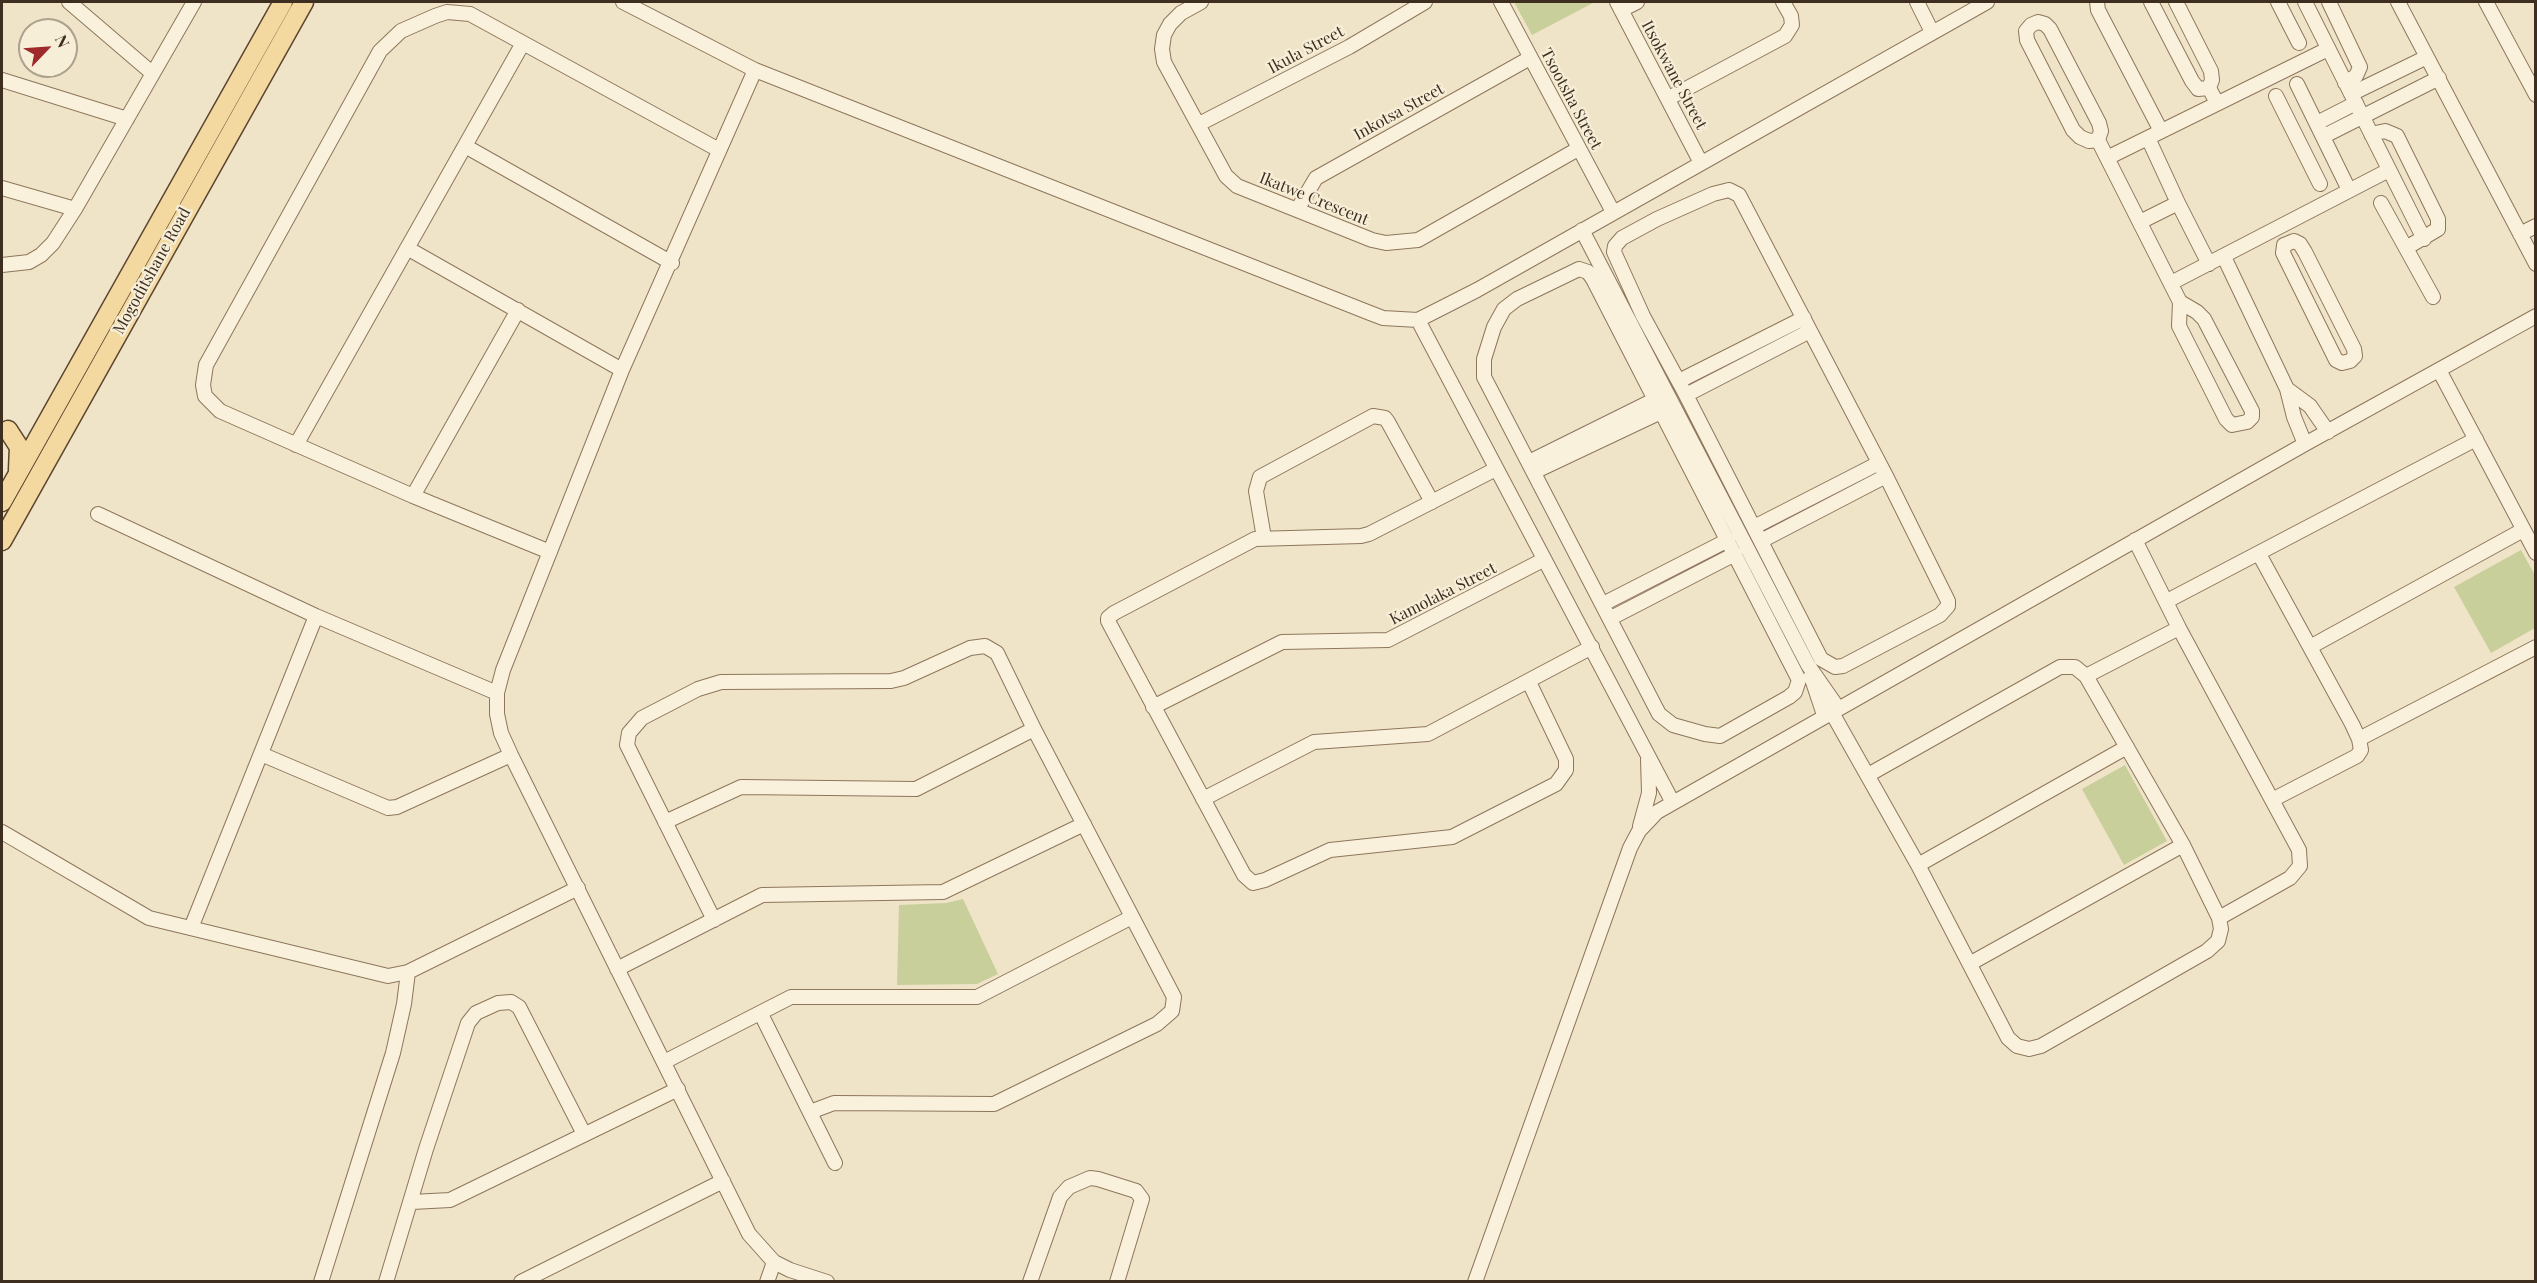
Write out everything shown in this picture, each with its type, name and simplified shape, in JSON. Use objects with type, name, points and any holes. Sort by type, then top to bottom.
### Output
[{"type":"main road","name":"Mogoditshane Road","points":[[2,541],[41,449],[283,2]]},
{"type":"main road","name":"Mogoditshane Road","points":[[2,502],[17,475],[41,449],[304,2]]},
{"type":"main road","points":[[5,428],[19,447],[17,475]]},
{"type":"street","points":[[69,2],[152,73]]},
{"type":"street","points":[[2,265],[29,262],[41,255],[53,243],[194,2]]},
{"type":"street","points":[[623,2],[755,70],[1383,318],[1418,320],[1477,290],[1987,2]]},
{"type":"street","name":"Ikatwe Crescent","points":[[1201,2],[1181,13],[1170,24],[1164,35],[1162,49],[1164,62],[1231,182],[1372,240],[1400,243],[1418,240],[1578,149]]},
{"type":"street","name":"Ikula Street","points":[[1199,124],[1349,47],[1425,2]]},
{"type":"street","name":"Tsootsha Street","points":[[1501,2],[1612,212]]},
{"type":"street","points":[[1619,6],[1637,2]]},
{"type":"street","points":[[1668,98],[1785,36],[1792,25],[1791,16],[1783,2]]},
{"type":"street","points":[[1917,2],[1932,32]]},
{"type":"street","points":[[2086,2],[2098,6],[2154,135],[2178,203],[2209,264]]},
{"type":"street","points":[[2151,2],[2198,89],[2209,88]]},
{"type":"street","points":[[2176,2],[2211,71],[2212,80],[2209,88],[2217,103]]},
{"type":"street","points":[[2278,2],[2299,43]]},
{"type":"street","points":[[2304,2],[2424,239]]},
{"type":"street","points":[[2329,2],[2360,67],[2350,93]]},
{"type":"street","points":[[2398,2],[2535,264]]},
{"type":"street","points":[[2486,2],[2535,95]]},
{"type":"street","name":"Itsokwane Street","points":[[1619,6],[1701,164]]},
{"type":"street","points":[[550,552],[413,496],[220,411],[205,396],[203,375],[206,365],[380,51],[401,31],[447,12],[470,14],[719,150]]},
{"type":"street","points":[[2098,140],[2089,141],[2080,137],[2073,130],[2027,40],[2026,31],[2031,25],[2038,22],[2050,29],[2099,123],[2101,131],[2098,140],[2180,302],[2180,326],[2226,419],[2232,425],[2247,422],[2252,417],[2252,411],[2204,319],[2180,302]]},
{"type":"street","points":[[2168,33],[2187,23]]},
{"type":"street","points":[[297,445],[523,43]]},
{"type":"street","points":[[2107,158],[2328,49]]},
{"type":"street","points":[[2292,127],[2316,119],[2350,93],[2427,57]]},
{"type":"street","name":"Inkotsa Street","points":[[1297,210],[1316,178],[1530,58]]},
{"type":"street","points":[[755,70],[672,263],[622,370],[503,670],[497,693],[497,714],[501,733],[511,755],[749,1234],[774,1262],[790,1270],[827,1281]]},
{"type":"street","points":[[2305,154],[2362,117],[2439,78]]},
{"type":"street","points":[[2,80],[127,119]]},
{"type":"street","points":[[2297,84],[2349,190]]},
{"type":"street","points":[[2276,96],[2320,184]]},
{"type":"street","points":[[2283,110],[2305,99]]},
{"type":"street","points":[[2371,134],[2385,131],[2397,136],[2438,219],[2438,229],[2406,248]]},
{"type":"street","points":[[465,146],[672,263]]},
{"type":"street","points":[[2312,167],[2334,158]]},
{"type":"street","points":[[2171,283],[2389,170]]},
{"type":"street","points":[[2,188],[75,208]]},
{"type":"street","points":[[1582,230],[1631,322],[1701,472],[1776,618],[1797,674],[1798,686],[1789,697],[1725,734],[1713,736],[1673,725],[1664,719],[1483,371],[1484,359],[1498,317],[1504,309],[1517,299],[1573,271],[1584,269],[1631,322],[1679,381],[1821,659],[1835,667],[1857,661],[1944,612],[1948,606],[1945,594],[1807,324],[1739,195],[1729,190],[1713,194],[1658,219],[1618,241],[1615,246],[1617,259],[1631,322],[1659,405],[1701,472],[1735,554],[1776,618],[1808,665],[1831,711],[1971,963],[2008,1038],[2017,1046],[2030,1049],[2041,1046],[2207,951],[2218,941],[2221,929],[2219,918],[2182,846],[2086,676],[2074,666],[2060,667],[1868,776]]},
{"type":"street","points":[[2140,222],[2178,203]]},
{"type":"street","points":[[2381,203],[2433,297]]},
{"type":"street","points":[[2520,234],[2535,226]]},
{"type":"street","points":[[2280,227],[2287,242]]},
{"type":"street","points":[[2294,241],[2300,244],[2330,300],[2354,349],[2355,356],[2350,361],[2342,363],[2336,360],[2283,253],[2287,242],[2294,241]]},
{"type":"street","points":[[407,248],[622,370]]},
{"type":"street","points":[[2224,257],[2287,389],[2294,417],[2305,444]]},
{"type":"street","points":[[2311,310],[2330,300]]},
{"type":"street","points":[[413,496],[518,310]]},
{"type":"street","points":[[1475,1281],[1629,848],[1639,831],[1657,812],[1672,801],[1831,711],[2535,316]]},
{"type":"street","points":[[1418,320],[1672,801]]},
{"type":"street","points":[[1679,381],[1807,324]]},
{"type":"street","points":[[1686,395],[1807,324]]},
{"type":"street","points":[[2439,370],[2535,553]]},
{"type":"street","points":[[2287,389],[2310,406],[2328,432]]},
{"type":"street","points":[[1532,467],[1659,405]]},
{"type":"street","points":[[1264,538],[1256,491],[1260,477],[1373,416],[1388,422],[1432,502]]},
{"type":"street","points":[[5,428],[41,449]]},
{"type":"street","points":[[2167,601],[2475,439]]},
{"type":"street","points":[[1701,472],[1720,462]]},
{"type":"street","points":[[1496,468],[1361,536],[1264,538],[1246,543],[1108,618],[1153,707],[1244,875],[1253,883],[1265,880],[1330,850],[1452,837],[1556,784],[1566,770],[1566,759],[1563,748],[1529,682]]},
{"type":"street","points":[[1754,527],[1882,469]]},
{"type":"street","points":[[1761,541],[1882,469]]},
{"type":"street","points":[[98,514],[316,616],[497,693]]},
{"type":"street","points":[[2310,647],[2523,530]]},
{"type":"street","points":[[1603,604],[1728,540]]},
{"type":"street","points":[[2135,540],[2179,628],[2299,850],[2300,866],[2290,878],[2219,918]]},
{"type":"street","points":[[1611,618],[1735,554]]},
{"type":"street","points":[[2259,554],[2359,739],[2361,750],[2357,756],[2272,800]]},
{"type":"street","name":"Kamolaka Street","points":[[1153,707],[1282,642],[1388,640],[1544,560]]},
{"type":"street","points":[[1776,618],[1795,607]]},
{"type":"street","points":[[191,928],[316,616]]},
{"type":"street","points":[[2086,676],[2179,628]]},
{"type":"street","points":[[714,920],[627,745],[629,733],[642,718],[709,684],[898,680],[970,648],[985,646],[997,653],[1034,729],[1174,997],[1172,1011],[1157,1024],[994,1104],[834,1103],[810,1112]]},
{"type":"street","points":[[1203,799],[1314,742],[1428,734],[1592,647]]},
{"type":"street","points":[[2359,739],[2535,647]]},
{"type":"street","points":[[665,822],[741,787],[916,789],[1034,729]]},
{"type":"street","points":[[1918,865],[2127,747]]},
{"type":"street","points":[[261,754],[388,808],[397,807],[511,755]]},
{"type":"street","points":[[1639,831],[1649,793],[1648,755]]},
{"type":"street","points":[[618,969],[762,895],[947,891],[1084,825]]},
{"type":"street","points":[[2,832],[149,918],[388,976],[408,972],[578,888]]},
{"type":"street","points":[[1971,963],[2182,846]]},
{"type":"street","points":[[664,1062],[761,1014],[784,1000],[798,996],[977,997],[1132,917]]},
{"type":"street","points":[[321,1281],[393,1053],[404,1004],[408,972]]},
{"type":"street","points":[[386,1281],[412,1202],[426,1149],[468,1023],[476,1013],[498,1003],[511,1002],[519,1007],[584,1134]]},
{"type":"street","points":[[761,1014],[835,1163]]},
{"type":"street","points":[[412,1202],[450,1200],[678,1089]]},
{"type":"street","points":[[1030,1281],[1060,1197],[1069,1188],[1090,1178],[1136,1191],[1142,1199],[1117,1281]]},
{"type":"street","points":[[521,1281],[723,1180]]},
{"type":"street","points":[[767,1281],[774,1262]]},
{"type":"green space","points":[[1514,2],[1595,2],[1532,35]]},
{"type":"green space","points":[[2521,550],[2535,575],[2535,628],[2491,653],[2454,587]]},
{"type":"green space","points":[[2125,765],[2167,841],[2124,865],[2082,789]]},
{"type":"green space","points":[[963,899],[998,974],[977,984],[897,985],[899,905],[946,903]]}]
